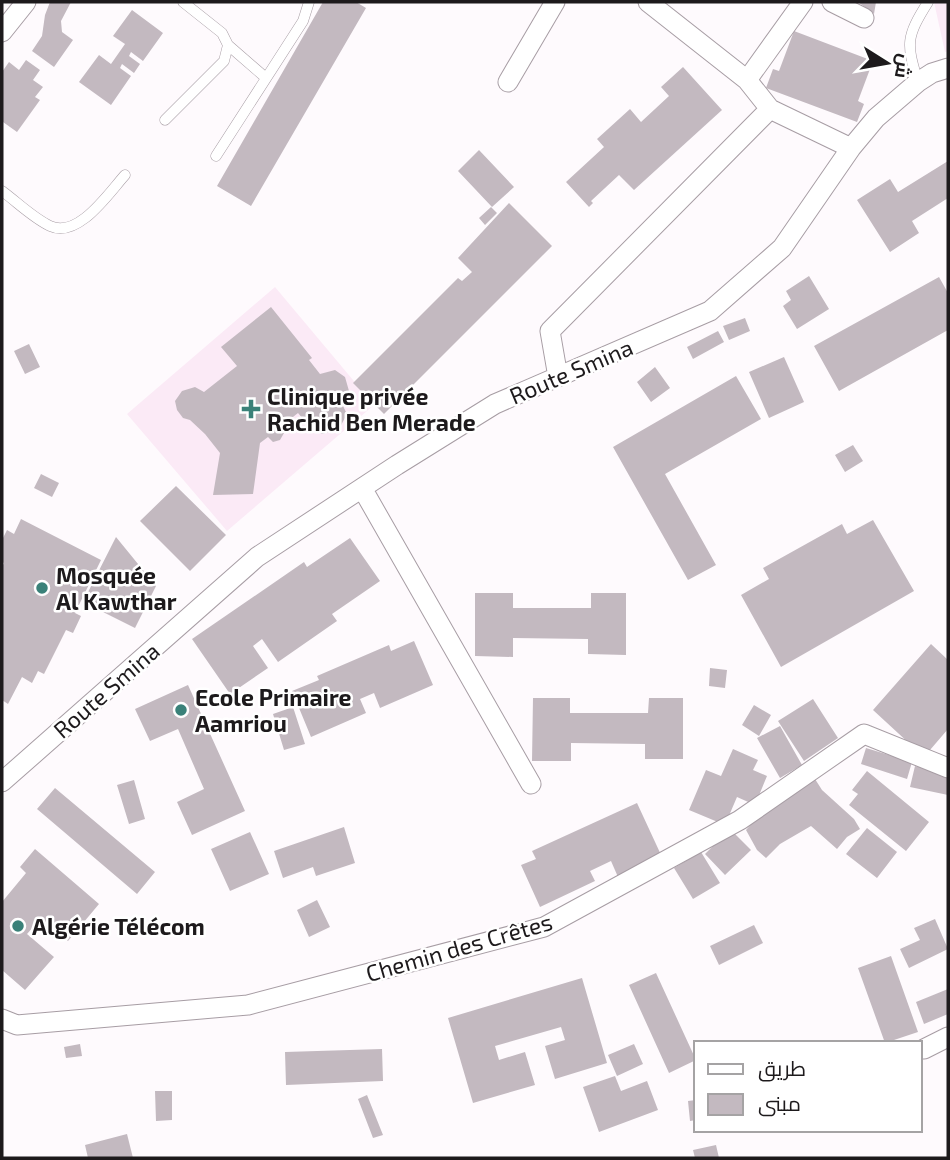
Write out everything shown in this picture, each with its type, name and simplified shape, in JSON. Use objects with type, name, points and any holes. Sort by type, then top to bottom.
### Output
[{"type":"street","points":[[2,32],[26,2]]},
{"type":"street","points":[[508,82],[555,2]]},
{"type":"street","points":[[648,2],[747,80],[770,109],[851,148]]},
{"type":"street","points":[[747,80],[803,2]]},
{"type":"street","points":[[832,2],[864,18]]},
{"type":"street","name":"Route Smina","points":[[2,782],[257,556],[495,404],[710,310],[782,248],[851,148],[876,118],[918,82],[932,73],[948,68]]},
{"type":"street","points":[[558,377],[550,331],[770,109]]},
{"type":"street","points":[[362,488],[531,784]]},
{"type":"street","name":"Chemin des Crêtes","points":[[2,1019],[17,1025],[248,1005],[544,927],[740,820],[864,734],[948,768]]},
{"type":"street","points":[[924,1049],[948,1037]]},
{"type":"lane","points":[[183,2],[222,33],[228,46],[266,78]]},
{"type":"lane","points":[[216,156],[303,21],[309,2]]},
{"type":"lane","points":[[918,82],[908,51],[912,31],[928,2]]},
{"type":"lane","points":[[165,120],[224,61],[228,46]]},
{"type":"lane","points":[[2,191],[50,226],[65,230],[78,225],[125,175]]},
{"type":"shaded area","points":[[934,2],[948,2],[948,51],[945,52]]},
{"type":"shaded area","name":"Clinique privée Rachid Ben Merade","points":[[275,287],[374,405],[227,531],[127,414]]},
{"type":"building","points":[[50,2],[71,2],[61,21],[62,32],[73,40],[54,67],[32,51],[42,36]]},
{"type":"building","points":[[323,2],[356,2],[366,8],[251,206],[217,186]]},
{"type":"building","points":[[858,2],[876,2],[874,14]]},
{"type":"building","points":[[132,10],[163,33],[143,61],[131,52],[129,56],[140,64],[134,73],[122,64],[120,68],[131,76],[111,105],[79,82],[99,55],[111,64],[125,44],[113,36]]},
{"type":"building","points":[[794,31],[873,61],[858,101],[864,104],[857,122],[766,88],[773,69],[779,71]]},
{"type":"building","points":[[26,60],[40,70],[33,80],[43,87],[35,97],[40,100],[17,132],[3,122],[2,124],[2,72],[9,62],[19,70]]},
{"type":"building","points":[[683,67],[722,110],[634,190],[619,175],[591,201],[593,203],[589,207],[566,182],[604,147],[597,139],[630,109],[641,122],[669,96],[661,87]]},
{"type":"building","points":[[479,150],[514,187],[492,207],[458,171]]},
{"type":"building","points":[[948,161],[948,198],[912,221],[919,233],[890,252],[857,200],[890,179],[898,192]]},
{"type":"building","points":[[509,203],[552,246],[384,414],[353,383],[458,278],[462,281],[472,272],[458,258]]},
{"type":"building","points":[[491,207],[497,213],[485,225],[479,218]]},
{"type":"building","points":[[809,276],[829,309],[797,329],[783,306],[791,300],[786,291]]},
{"type":"building","points":[[939,277],[948,293],[948,330],[839,391],[814,346]]},
{"type":"building","points":[[271,307],[312,358],[309,360],[320,374],[335,370],[345,377],[349,391],[340,400],[347,414],[339,429],[322,434],[308,425],[298,413],[279,428],[284,433],[280,440],[273,442],[268,437],[260,443],[253,494],[213,495],[220,453],[205,434],[190,420],[183,418],[175,401],[182,391],[195,387],[204,392],[237,366],[221,347]]},
{"type":"building","points":[[745,318],[750,331],[729,340],[723,326]]},
{"type":"building","points":[[718,331],[724,342],[693,359],[687,347]]},
{"type":"building","points":[[29,344],[40,367],[25,374],[14,351]]},
{"type":"building","points":[[784,357],[804,402],[769,418],[749,372]]},
{"type":"building","points":[[655,367],[670,388],[651,402],[637,382]]},
{"type":"building","points":[[736,376],[761,419],[665,474],[716,565],[688,580],[613,447]]},
{"type":"building","points":[[853,445],[863,461],[845,472],[835,455]]},
{"type":"building","points":[[41,474],[59,483],[52,497],[34,488]]},
{"type":"building","points":[[176,486],[226,535],[190,571],[140,521]]},
{"type":"building","points":[[21,519],[101,560],[75,613],[81,616],[73,633],[66,630],[44,674],[38,671],[32,683],[22,677],[8,704],[2,700],[2,540],[7,530],[14,534]]},
{"type":"building","points":[[873,520],[914,591],[781,667],[741,595],[769,579],[763,568],[842,524],[847,534]]},
{"type":"building","points":[[116,537],[156,586],[135,628],[83,602]]},
{"type":"building","points":[[350,538],[380,581],[332,614],[337,621],[278,662],[262,639],[253,646],[268,668],[230,694],[192,639],[304,562],[307,567]]},
{"type":"building","points":[[475,593],[513,593],[513,608],[591,608],[591,593],[626,593],[626,655],[588,654],[588,639],[513,638],[513,657],[475,656]]},
{"type":"building","points":[[414,641],[433,685],[380,708],[374,693],[360,699],[366,713],[311,737],[292,691],[319,680],[317,676],[389,645],[391,651]]},
{"type":"building","points":[[931,644],[948,660],[948,729],[924,757],[873,710]]},
{"type":"building","points":[[710,668],[727,670],[725,688],[709,686]]},
{"type":"building","points":[[188,685],[245,811],[192,835],[177,802],[204,789],[178,729],[150,741],[135,709]]},
{"type":"building","points":[[533,698],[570,698],[570,713],[648,713],[649,698],[683,698],[683,759],[645,759],[645,744],[571,743],[571,761],[532,761]]},
{"type":"building","points":[[813,699],[838,738],[804,761],[778,721]]},
{"type":"building","points":[[754,705],[771,715],[759,736],[742,725]]},
{"type":"building","points":[[293,707],[305,744],[284,750],[273,714]]},
{"type":"building","points":[[780,726],[802,765],[780,778],[757,738]]},
{"type":"building","points":[[866,748],[912,762],[907,779],[861,764]]},
{"type":"building","points":[[733,749],[758,760],[753,770],[767,776],[755,805],[737,797],[725,825],[689,810],[706,770],[721,776]]},
{"type":"building","points":[[915,766],[948,774],[948,795],[910,787]]},
{"type":"building","points":[[867,771],[929,822],[906,851],[849,805],[858,794],[852,790]]},
{"type":"building","points":[[815,779],[822,790],[854,819],[860,829],[847,837],[837,849],[811,826],[780,844],[766,858],[757,850],[746,830],[763,811]]},
{"type":"building","points":[[134,780],[145,819],[129,824],[117,785]]},
{"type":"building","points":[[55,788],[155,872],[137,894],[37,809]]},
{"type":"building","points":[[637,803],[662,857],[618,877],[611,861],[590,871],[595,881],[540,907],[521,865],[536,859],[532,851]]},
{"type":"building","points":[[344,827],[355,863],[316,876],[313,867],[283,878],[274,851]]},
{"type":"building","points":[[867,828],[897,852],[877,878],[846,854]]},
{"type":"building","points":[[730,829],[751,850],[725,875],[705,854]]},
{"type":"building","points":[[250,832],[269,874],[230,891],[211,849]]},
{"type":"building","name":"Algérie Télécom","points":[[35,849],[99,904],[68,941],[41,918],[27,934],[54,957],[25,990],[2,970],[2,902],[26,873],[20,867]]},
{"type":"building","points":[[701,852],[720,883],[693,899],[674,868]]},
{"type":"building","points":[[317,900],[330,927],[309,937],[297,910]]},
{"type":"building","points":[[935,919],[948,949],[909,968],[900,949],[920,940],[914,928]]},
{"type":"building","points":[[754,925],[763,943],[719,965],[710,946]]},
{"type":"building","points":[[891,956],[918,1032],[884,1041],[858,968]]},
{"type":"building","points":[[656,973],[694,1056],[694,1061],[669,1073],[629,985]]},
{"type":"building","points":[[582,978],[607,1063],[555,1079],[545,1046],[565,1040],[561,1027],[495,1046],[499,1060],[525,1052],[535,1085],[473,1103],[448,1018]]},
{"type":"building","points":[[948,989],[948,1014],[924,1024],[916,1002]]},
{"type":"building","points":[[80,1044],[82,1056],[66,1058],[64,1047]]},
{"type":"building","points":[[634,1044],[643,1064],[617,1076],[608,1055]]},
{"type":"building","points":[[382,1049],[383,1081],[286,1085],[285,1052]]},
{"type":"building","points":[[615,1076],[621,1091],[647,1081],[658,1110],[599,1132],[583,1087]]},
{"type":"building","points":[[155,1091],[172,1091],[172,1120],[156,1121]]},
{"type":"building","points":[[367,1095],[383,1135],[373,1138],[358,1099]]},
{"type":"building","points":[[694,1100],[694,1120],[690,1121],[688,1101]]},
{"type":"building","points":[[127,1134],[133,1158],[88,1158],[85,1145]]},
{"type":"building","points":[[716,1145],[719,1158],[695,1158],[693,1150]]},
{"type":"place","name":"Clinique privée Rachid Ben Merade","points":[[251,409]]},
{"type":"place","name":"Mosquée Al Kawthar","points":[[42,588]]},
{"type":"place","name":"Ecole Primaire Aamriou","points":[[181,710]]},
{"type":"place","name":"Algérie Télécom","points":[[18,926]]}]
